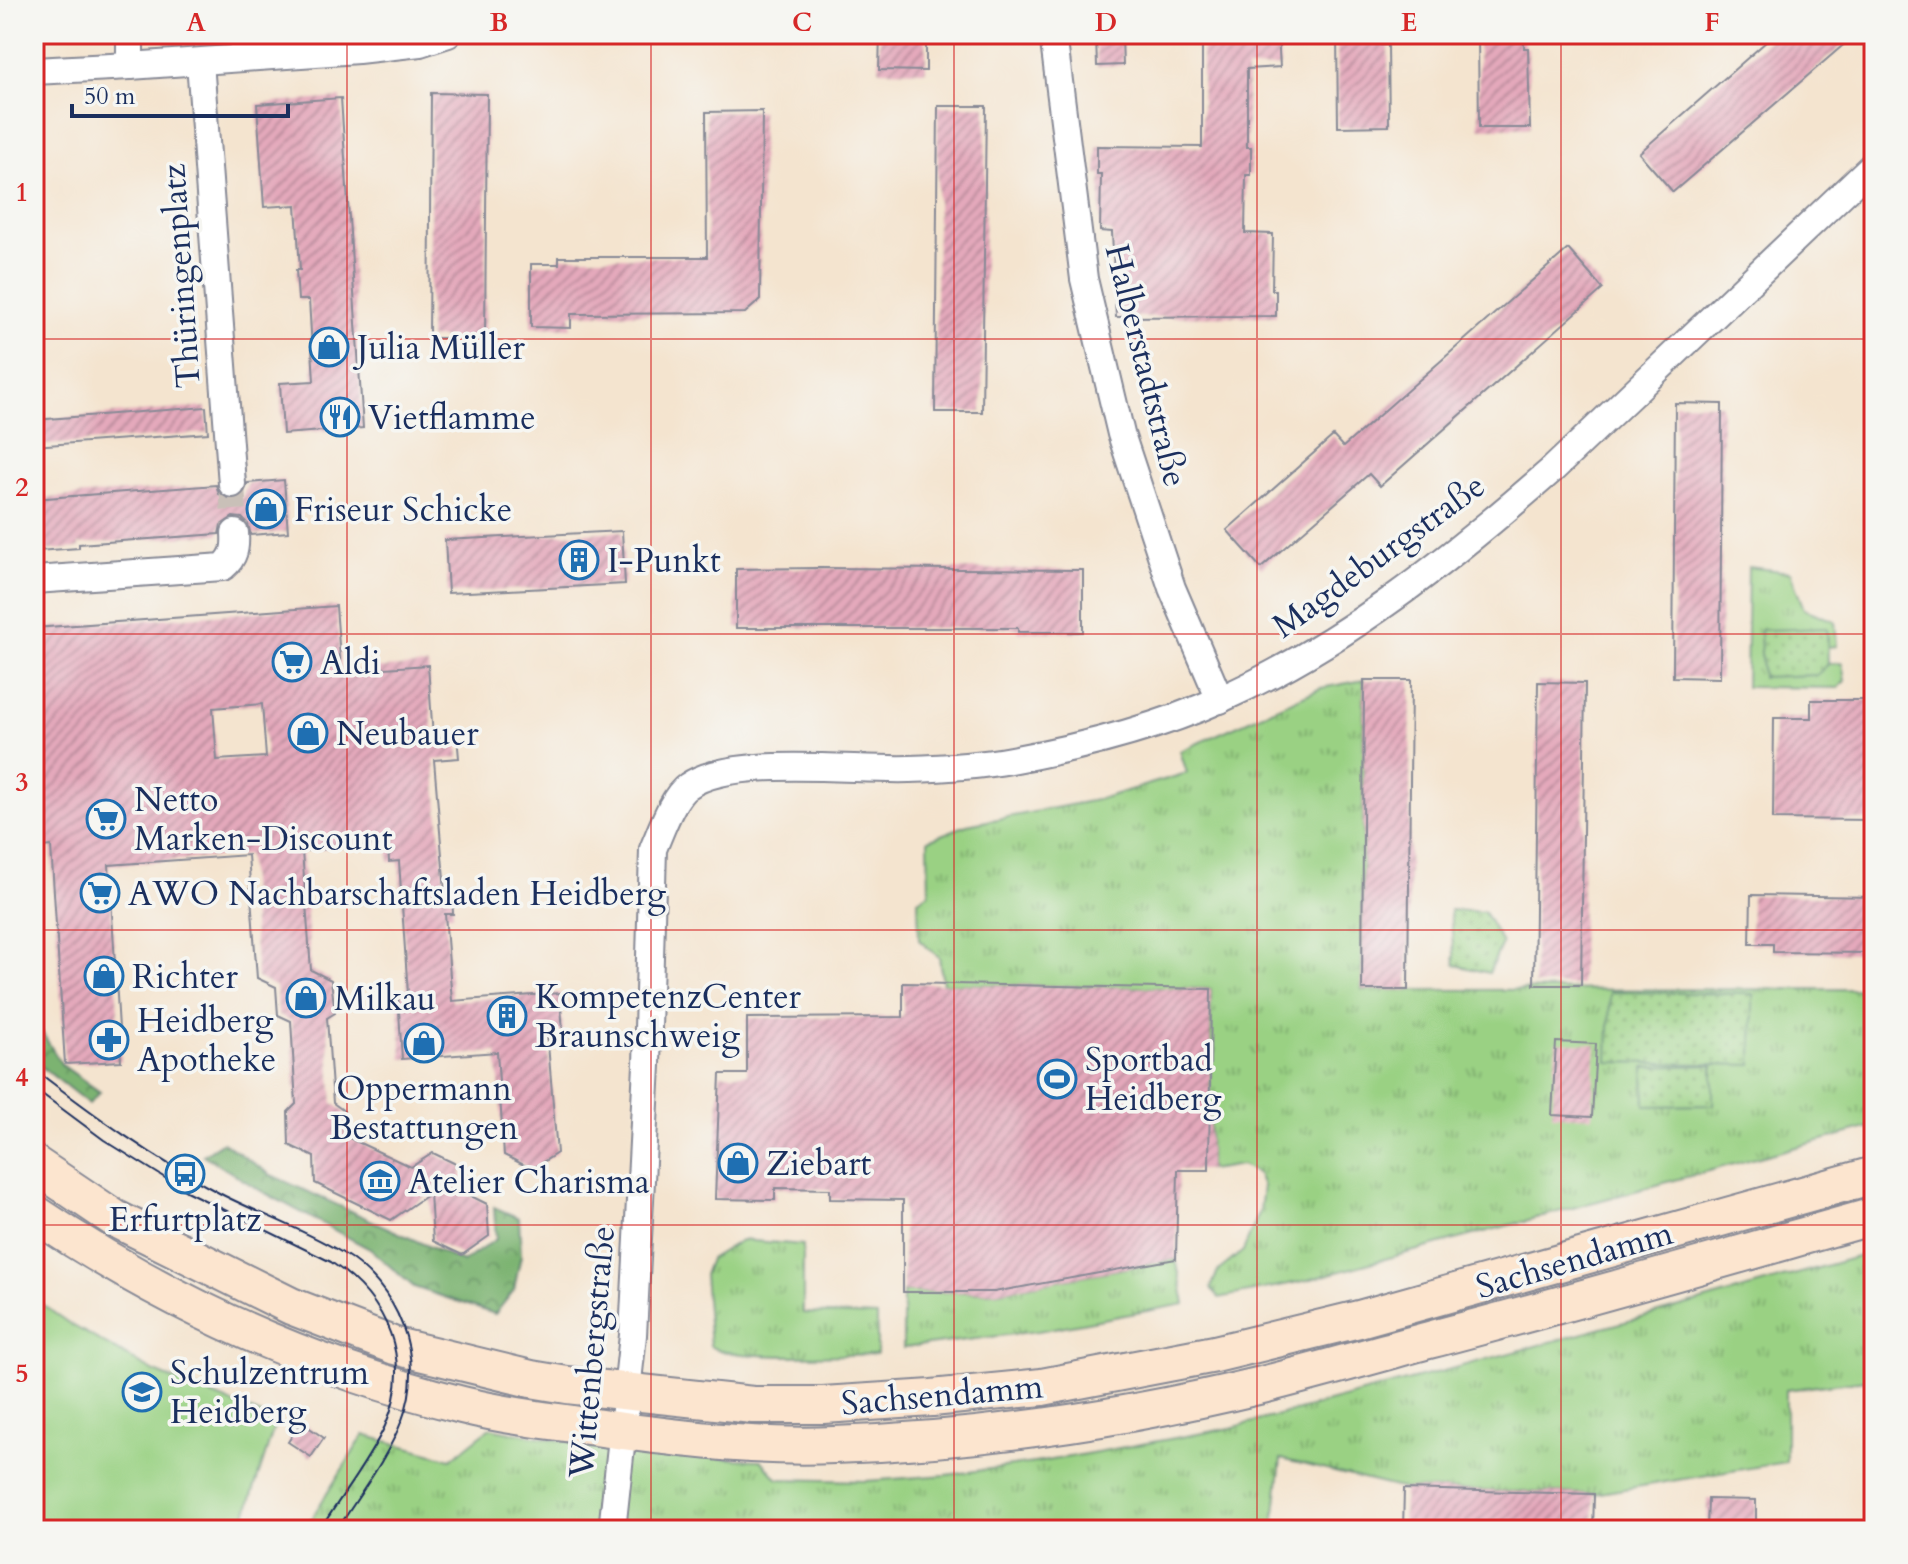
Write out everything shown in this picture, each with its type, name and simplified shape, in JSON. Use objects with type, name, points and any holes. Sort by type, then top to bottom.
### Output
[{"type":"street","points":[[130,34],[130,66]]},
{"type":"street","points":[[34,71],[358,50],[420,43],[448,34]]},
{"type":"street","name":"Halberstadtstraße","points":[[1053,34],[1084,279],[1121,434],[1172,588],[1220,700]]},
{"type":"street","name":"Thüringenplatz","points":[[200,62],[232,484]]},
{"type":"street","name":"Magdeburgstraße","points":[[712,773],[742,768],[909,769],[1009,761],[1163,722],[1220,700],[1320,648],[1433,569],[1553,469],[1873,166]]},
{"type":"street","points":[[34,580],[223,567],[231,561],[236,548],[235,533]]},
{"type":"street","name":"Wittenbergstraße","points":[[612,1530],[633,1335],[647,1065],[653,849],[666,817],[685,787],[712,773]]},
{"type":"street","name":"Sachsendamm","points":[[34,1164],[114,1218],[291,1306],[410,1351],[531,1379],[627,1394],[753,1405],[823,1405],[1042,1387],[1225,1351],[1359,1319],[1874,1175]]},
{"type":"street","name":"Sachsendamm","points":[[34,1213],[86,1248],[182,1301],[337,1369],[465,1406],[523,1418],[755,1445],[829,1446],[903,1442],[1058,1425],[1259,1386],[1874,1216]]},
{"type":"green space","points":[[1748,567],[1790,572],[1804,609],[1835,621],[1837,646],[1828,647],[1827,628],[1817,675],[1828,664],[1842,663],[1845,681],[1839,688],[1746,687]]},
{"type":"green space","points":[[1827,628],[1828,664],[1817,675],[1762,677],[1760,630]]},
{"type":"green space","points":[[1364,680],[1362,990],[1874,989],[1874,1126],[1304,1281],[1219,1298],[1211,1288],[1218,1271],[1243,1251],[1260,1211],[1263,1186],[1258,1174],[1242,1165],[1209,1170],[1211,989],[943,984],[939,957],[919,940],[918,900],[929,893],[928,840],[967,825],[1096,800],[1187,773],[1180,751],[1321,688]]},
{"type":"green space","points":[[1450,910],[1484,912],[1502,943],[1489,973],[1455,965]]},
{"type":"green space","points":[[1610,992],[1753,994],[1752,1065],[1608,1062]]},
{"type":"green space","points":[[34,1019],[62,1065],[100,1092],[89,1104],[34,1061]]},
{"type":"green space","points":[[1713,1065],[1713,1105],[1645,1106],[1644,1067]]},
{"type":"green space","points":[[223,1142],[271,1175],[463,1262],[496,1239],[494,1207],[519,1218],[521,1255],[514,1290],[495,1314],[414,1287],[370,1249],[261,1191],[203,1155]]},
{"type":"green space","points":[[741,1240],[803,1245],[803,1313],[877,1316],[877,1354],[739,1354],[710,1346],[704,1275],[710,1259]]},
{"type":"green space","points":[[1874,1252],[1874,1379],[1786,1390],[1786,1462],[1594,1494],[1404,1489],[1281,1459],[1273,1530],[304,1530],[364,1435],[451,1459],[490,1428],[624,1449],[761,1460],[778,1479],[866,1481],[946,1475],[1041,1462],[1231,1428]]},
{"type":"green space","points":[[1176,1259],[1185,1304],[1038,1331],[903,1348],[903,1292],[994,1292]]},
{"type":"green space","name":"Schulzentrum Heidberg","points":[[34,1299],[70,1324],[155,1372],[276,1421],[241,1530],[34,1530]]},
{"type":"building","points":[[880,34],[926,34],[926,71],[879,70]]},
{"type":"building","points":[[1202,34],[1278,34],[1280,67],[1247,69],[1247,147],[1251,147],[1251,175],[1246,175],[1245,233],[1273,234],[1272,290],[1276,290],[1276,316],[1116,317],[1112,232],[1100,231],[1101,174],[1097,174],[1097,146],[1202,147]]},
{"type":"building","points":[[1337,34],[1380,34],[1381,45],[1388,45],[1389,126],[1338,127]]},
{"type":"building","points":[[1478,34],[1524,34],[1524,48],[1528,48],[1530,128],[1479,128]]},
{"type":"building","points":[[1775,34],[1856,34],[1673,192],[1639,153]]},
{"type":"building","points":[[1122,37],[1123,65],[1097,66],[1096,38]]},
{"type":"building","points":[[431,93],[487,94],[485,338],[429,338]]},
{"type":"building","points":[[341,98],[363,428],[283,434],[280,383],[314,381],[309,300],[298,300],[296,270],[300,270],[296,205],[264,207],[257,104]]},
{"type":"building","points":[[938,106],[986,106],[982,412],[935,412]]},
{"type":"building","points":[[762,111],[760,300],[745,313],[571,314],[571,328],[531,327],[531,264],[559,264],[559,257],[707,257],[706,112]]},
{"type":"building","points":[[1568,249],[1603,289],[1380,486],[1369,474],[1261,568],[1227,530],[1333,436],[1343,447]]},
{"type":"building","points":[[1675,403],[1722,404],[1720,678],[1673,677]]},
{"type":"building","points":[[206,407],[208,433],[34,446],[34,420]]},
{"type":"building","points":[[284,480],[288,532],[251,535],[248,524],[242,518],[233,517],[221,525],[219,534],[79,544],[79,548],[37,551],[34,499],[216,485],[219,494],[232,500],[242,497],[248,483]]},
{"type":"building","points":[[622,531],[625,584],[448,593],[445,540]]},
{"type":"building","points":[[736,569],[1083,570],[1083,632],[1018,632],[1018,628],[736,628]]},
{"type":"building","points":[[336,606],[341,671],[428,665],[433,738],[457,736],[459,758],[434,760],[445,891],[452,891],[453,914],[445,914],[452,1001],[560,993],[563,1032],[547,1032],[557,1153],[532,1169],[504,1155],[497,1052],[402,1059],[398,995],[408,994],[399,861],[389,862],[388,844],[302,851],[311,970],[331,980],[335,1013],[327,1018],[333,1103],[344,1111],[345,1136],[411,1167],[433,1153],[462,1167],[463,1192],[487,1204],[489,1236],[462,1255],[433,1241],[430,1193],[391,1220],[315,1183],[314,1157],[289,1145],[288,1112],[296,1104],[291,1021],[278,1015],[276,987],[257,978],[248,855],[109,865],[121,1061],[65,1064],[51,846],[34,848],[34,728],[41,727],[34,628]],"holes":[[[262,704],[266,757],[217,760],[213,708]]]},
{"type":"building","points":[[1364,680],[1411,680],[1408,990],[1362,990]]},
{"type":"building","points":[[1538,682],[1585,683],[1581,985],[1534,985]]},
{"type":"building","points":[[1811,700],[1874,700],[1874,820],[1773,819],[1774,718],[1811,718]]},
{"type":"building","points":[[1751,895],[1874,897],[1874,953],[1773,952],[1773,944],[1750,944]]},
{"type":"building","name":"Sportbad Heidberg","points":[[903,983],[1211,989],[1209,1170],[1178,1170],[1176,1259],[994,1292],[903,1292],[903,1200],[830,1199],[830,1189],[775,1188],[775,1200],[715,1199],[720,1074],[747,1074],[747,1018],[903,1017]]},
{"type":"building","points":[[1556,1042],[1596,1044],[1592,1117],[1552,1115]]},
{"type":"building","points":[[301,1422],[324,1438],[311,1457],[288,1442]]},
{"type":"building","points":[[1404,1489],[1594,1494],[1593,1530],[1403,1530]]},
{"type":"building","points":[[1708,1499],[1756,1500],[1756,1530],[1707,1530]]},
{"type":"tunnel","points":[[232,484],[235,533]]},
{"type":"tram line","points":[[34,1069],[102,1120],[172,1166],[221,1194],[341,1252],[361,1266],[392,1303],[409,1348],[409,1396],[389,1449],[337,1530]]},
{"type":"tram line","points":[[34,1088],[104,1140],[186,1191],[331,1262],[368,1294],[381,1313],[396,1355],[397,1378],[393,1402],[371,1453],[320,1530]]},
{"type":"place","name":"Julia Müller","points":[[329,347]]},
{"type":"place","name":"Vietflamme","points":[[340,417]]},
{"type":"place","name":"Friseur Schicke","points":[[266,509]]},
{"type":"place","name":"I-Punkt","points":[[579,560]]},
{"type":"place","name":"Aldi","points":[[292,662]]},
{"type":"place","name":"Neubauer","points":[[308,733]]},
{"type":"place","name":"Netto Marken-Discount","points":[[106,819]]},
{"type":"place","name":"AWO Nachbarschaftsladen Heidberg","points":[[100,893]]},
{"type":"place","name":"Richter","points":[[104,976]]},
{"type":"place","name":"Milkau","points":[[306,998]]},
{"type":"place","name":"KompetenzCenter Braunschweig","points":[[507,1016]]},
{"type":"place","name":"Heidberg Apotheke","points":[[109,1040]]},
{"type":"place","name":"Oppermann Bestattungen","points":[[424,1043]]},
{"type":"place","name":"Sportbad Heidberg","points":[[1057,1079]]},
{"type":"place","name":"Ziebart","points":[[738,1163]]},
{"type":"place","name":"Erfurtplatz","points":[[185,1174]]},
{"type":"place","name":"Atelier Charisma","points":[[380,1181]]},
{"type":"place","name":"Schulzentrum Heidberg","points":[[142,1392]]}]
